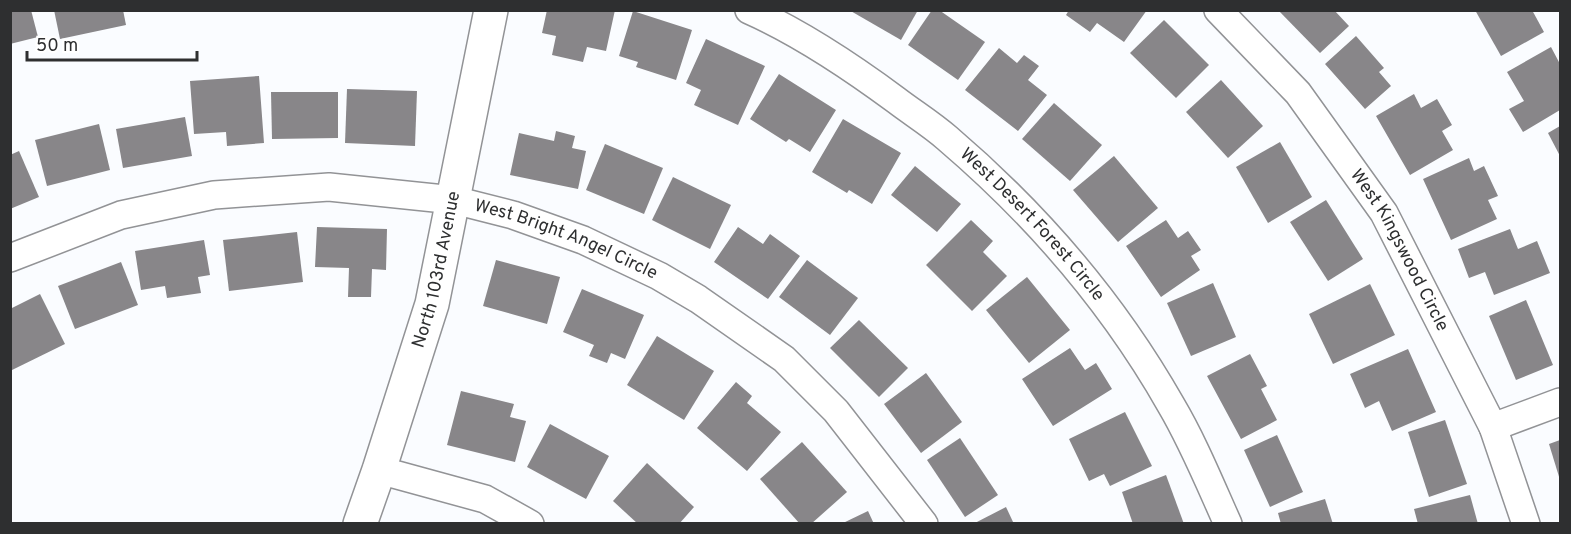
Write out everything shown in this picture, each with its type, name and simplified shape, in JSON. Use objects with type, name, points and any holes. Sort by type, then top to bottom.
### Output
[{"type":"street","name":"North 103rd Avenue","points":[[360,524],[380,470],[432,304],[491,10]]},
{"type":"street","name":"West Desert Forest Circle","points":[[749,10],[779,24],[865,77],[945,137],[1007,192],[1071,261],[1131,341],[1172,406],[1228,524]]},
{"type":"street","name":"West Kingswood Circle","points":[[1218,10],[1298,93],[1384,213],[1493,427],[1526,524]]},
{"type":"street","name":"West Bright Angel Circle","points":[[10,258],[121,215],[214,195],[330,187],[454,200],[548,226],[659,276],[698,299],[784,359],[836,411],[924,524]]},
{"type":"street","points":[[1493,427],[1560,402]]},
{"type":"street","points":[[380,470],[485,499],[530,524]]},
{"type":"building","points":[[10,10],[31,10],[38,37],[10,44]]},
{"type":"building","points":[[54,10],[123,10],[126,25],[60,39]]},
{"type":"building","points":[[547,10],[615,10],[606,51],[587,47],[583,62],[552,55],[556,36],[542,33]]},
{"type":"building","points":[[849,10],[918,10],[901,40]]},
{"type":"building","points":[[932,10],[939,10],[985,42],[958,80],[908,45]]},
{"type":"building","points":[[1069,10],[1147,10],[1124,42],[1097,23],[1090,32],[1066,15]]},
{"type":"building","points":[[1278,10],[1334,10],[1349,26],[1320,53]]},
{"type":"building","points":[[1475,10],[1532,10],[1544,32],[1501,56]]},
{"type":"building","points":[[633,11],[692,30],[676,80],[636,67],[638,62],[619,56]]},
{"type":"building","points":[[1164,20],[1209,65],[1176,98],[1130,53]]},
{"type":"building","points":[[1356,36],[1384,68],[1379,72],[1391,86],[1365,109],[1325,64]]},
{"type":"building","points":[[706,39],[765,66],[738,125],[694,105],[701,90],[686,83]]},
{"type":"building","points":[[1551,47],[1560,64],[1560,110],[1523,132],[1509,109],[1524,101],[1507,72]]},
{"type":"building","points":[[999,48],[1017,63],[1024,55],[1039,66],[1028,80],[1047,95],[1018,131],[965,90]]},
{"type":"building","points":[[779,74],[836,110],[810,152],[789,139],[786,142],[750,119]]},
{"type":"building","points":[[259,76],[264,143],[227,146],[226,132],[194,134],[190,81]]},
{"type":"building","points":[[1221,80],[1263,126],[1228,158],[1186,112]]},
{"type":"building","points":[[347,89],[417,91],[415,146],[345,143]]},
{"type":"building","points":[[271,92],[338,92],[338,138],[272,139]]},
{"type":"building","points":[[1414,94],[1421,108],[1437,99],[1452,125],[1442,131],[1453,150],[1410,175],[1376,116]]},
{"type":"building","points":[[1054,103],[1102,145],[1070,181],[1022,139]]},
{"type":"building","points":[[185,117],[192,156],[123,168],[116,129]]},
{"type":"building","points":[[843,119],[901,153],[872,204],[849,190],[847,193],[812,172]]},
{"type":"building","points":[[99,124],[110,170],[47,186],[35,140]]},
{"type":"building","points":[[1560,126],[1560,156],[1548,133]]},
{"type":"building","points":[[556,131],[575,136],[572,148],[586,151],[578,189],[510,175],[519,133],[554,141]]},
{"type":"building","points":[[1280,142],[1312,197],[1268,223],[1236,167]]},
{"type":"building","points":[[605,144],[663,168],[644,214],[586,190]]},
{"type":"building","points":[[19,151],[39,197],[10,209],[10,155]]},
{"type":"building","points":[[1114,156],[1158,208],[1118,242],[1073,190]]},
{"type":"building","points":[[1469,158],[1474,171],[1484,166],[1498,196],[1488,200],[1497,219],[1451,240],[1423,179]]},
{"type":"building","points":[[915,166],[961,204],[937,232],[891,195]]},
{"type":"building","points":[[673,177],[731,205],[710,249],[652,220]]},
{"type":"building","points":[[1326,200],[1363,259],[1328,281],[1290,222]]},
{"type":"building","points":[[971,220],[993,241],[983,252],[1007,276],[972,311],[926,265]]},
{"type":"building","points":[[1166,220],[1178,238],[1188,231],[1201,250],[1191,256],[1200,270],[1161,297],[1126,246]]},
{"type":"building","points":[[317,227],[387,229],[386,270],[372,269],[371,297],[348,297],[349,268],[315,267]]},
{"type":"building","points":[[738,227],[763,244],[770,234],[800,256],[768,299],[714,262]]},
{"type":"building","points":[[1510,229],[1518,249],[1537,241],[1550,273],[1494,295],[1485,272],[1469,278],[1458,249]]},
{"type":"building","points":[[297,232],[303,282],[229,291],[223,240]]},
{"type":"building","points":[[204,240],[210,275],[198,277],[201,293],[167,298],[165,286],[141,290],[135,251]]},
{"type":"building","points":[[496,260],[560,277],[547,324],[483,306]]},
{"type":"building","points":[[807,260],[858,298],[830,335],[779,297]]},
{"type":"building","points":[[121,262],[138,305],[75,329],[58,286]]},
{"type":"building","points":[[1027,277],[1070,330],[1029,363],[986,310]]},
{"type":"building","points":[[1213,283],[1236,337],[1191,356],[1167,303]]},
{"type":"building","points":[[1370,284],[1395,335],[1333,364],[1309,314]]},
{"type":"building","points":[[582,289],[644,315],[625,359],[611,353],[607,363],[589,356],[594,345],[563,332]]},
{"type":"building","points":[[40,294],[65,344],[10,371],[10,309]]},
{"type":"building","points":[[1526,300],[1553,365],[1516,380],[1489,316]]},
{"type":"building","points":[[859,320],[908,368],[879,397],[830,348]]},
{"type":"building","points":[[657,336],[714,371],[684,420],[627,385]]},
{"type":"building","points":[[1070,348],[1085,370],[1096,363],[1112,389],[1053,426],[1022,379]]},
{"type":"building","points":[[1408,349],[1436,412],[1392,431],[1379,401],[1365,408],[1350,374]]},
{"type":"building","points":[[1250,354],[1267,386],[1261,389],[1277,420],[1241,439],[1207,376]]},
{"type":"building","points":[[926,373],[962,422],[921,453],[884,404]]},
{"type":"building","points":[[736,382],[752,396],[747,403],[781,432],[747,471],[697,428]]},
{"type":"building","points":[[461,391],[514,404],[510,417],[526,421],[515,462],[447,445]]},
{"type":"building","points":[[1125,412],[1152,466],[1110,486],[1104,474],[1089,481],[1069,439]]},
{"type":"building","points":[[1445,420],[1467,484],[1429,497],[1408,432]]},
{"type":"building","points":[[550,424],[609,456],[586,499],[527,467]]},
{"type":"building","points":[[1277,435],[1303,492],[1270,507],[1244,450]]},
{"type":"building","points":[[960,438],[998,495],[965,517],[927,460]]},
{"type":"building","points":[[1560,440],[1560,480],[1549,444]]},
{"type":"building","points":[[802,442],[847,492],[811,524],[800,524],[760,479]]},
{"type":"building","points":[[647,463],[694,507],[679,524],[638,524],[613,501]]},
{"type":"building","points":[[1166,475],[1184,524],[1133,524],[1122,492]]},
{"type":"building","points":[[1470,495],[1478,524],[1418,524],[1414,509]]},
{"type":"building","points":[[1325,499],[1333,524],[1281,524],[1278,513]]},
{"type":"building","points":[[1006,507],[1014,524],[973,524]]},
{"type":"building","points":[[868,511],[874,524],[841,524]]}]
